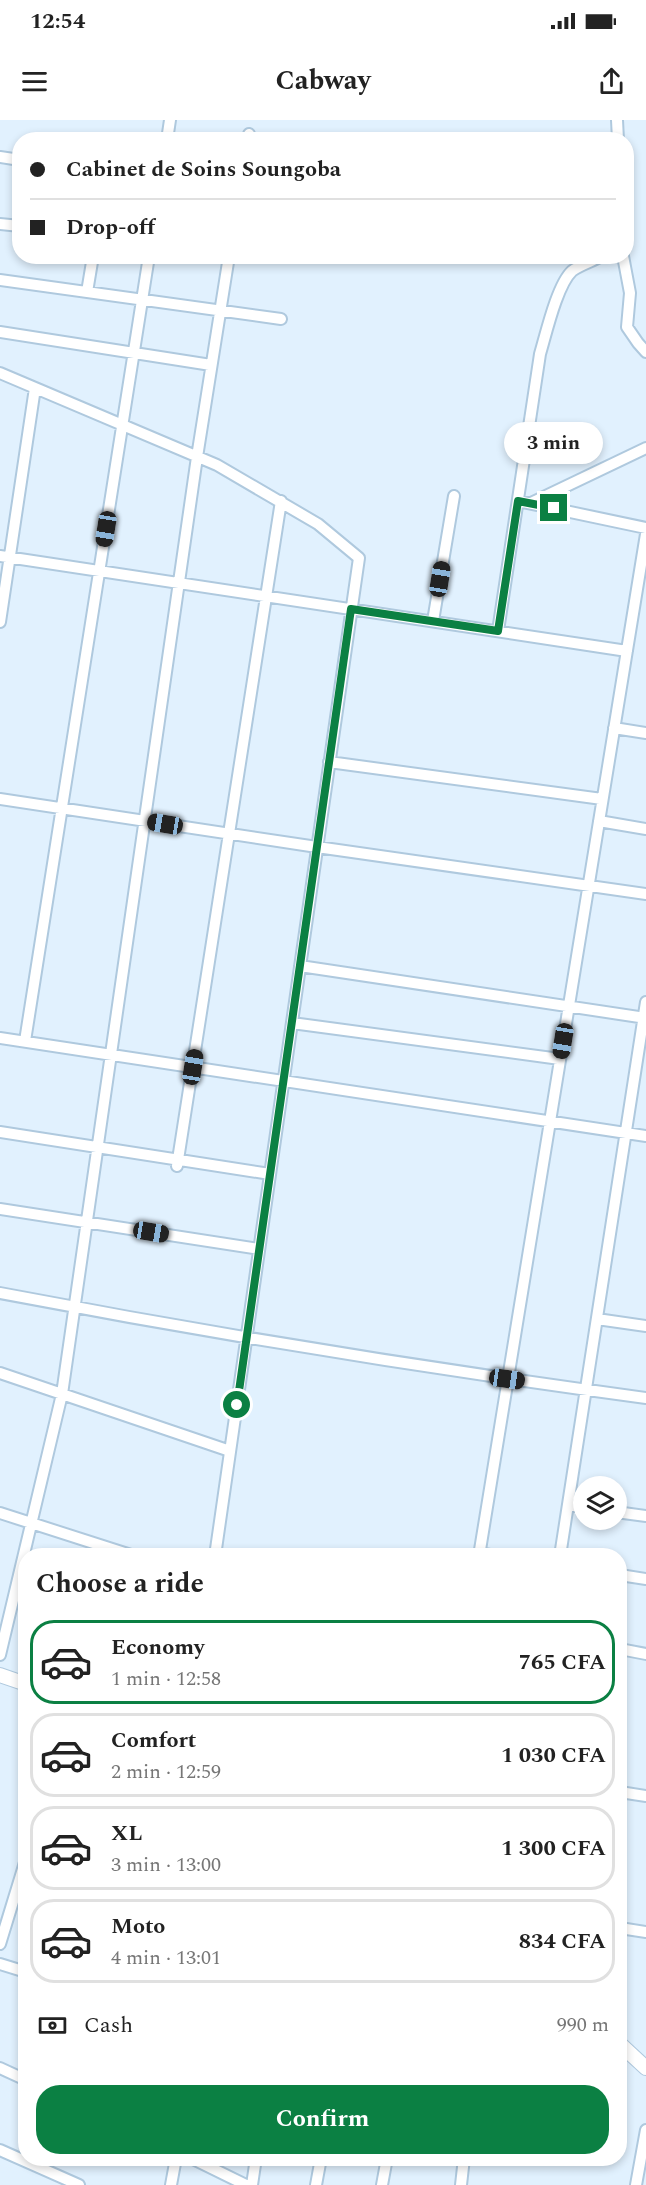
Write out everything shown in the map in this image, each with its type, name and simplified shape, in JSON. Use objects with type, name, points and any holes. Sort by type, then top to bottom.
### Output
[{"type":"main road","points":[[0,1675],[18,1681]]},
{"type":"main road","points":[[627,2050],[646,2068]]},
{"type":"street","points":[[87,292],[92,264]]},
{"type":"street","points":[[25,1041],[148,264]]},
{"type":"street","points":[[26,1548],[62,1394],[143,821],[228,264]]},
{"type":"street","points":[[498,631],[540,354],[552,313],[566,280],[573,271],[587,264]]},
{"type":"street","points":[[625,264],[630,293],[627,327],[646,352]]},
{"type":"street","points":[[0,280],[281,319]]},
{"type":"street","points":[[0,332],[211,365]]},
{"type":"street","points":[[0,373],[217,465],[318,524],[359,558],[216,1548]]},
{"type":"street","points":[[0,622],[5,556],[35,387]]},
{"type":"street","points":[[530,503],[646,448]]},
{"type":"street","points":[[433,621],[454,496]]},
{"type":"street","points":[[178,1163],[281,501]]},
{"type":"street","points":[[518,501],[646,528]]},
{"type":"street","points":[[480,1548],[646,534]]},
{"type":"street","points":[[5,556],[627,651]]},
{"type":"street","points":[[614,728],[646,733]]},
{"type":"street","points":[[329,762],[603,799]]},
{"type":"street","points":[[0,799],[646,894]]},
{"type":"street","points":[[599,821],[646,829]]},
{"type":"street","points":[[300,966],[645,1018]]},
{"type":"street","points":[[561,1548],[646,1002]]},
{"type":"street","points":[[292,1023],[560,1059]]},
{"type":"street","points":[[0,1038],[646,1136]]},
{"type":"street","points":[[0,1132],[97,1147],[178,1163],[270,1174]]},
{"type":"street","points":[[0,1209],[259,1249]]},
{"type":"street","points":[[0,1293],[247,1337],[507,1379],[646,1398]]},
{"type":"street","points":[[597,1318],[646,1326]]},
{"type":"street","points":[[0,1373],[230,1451]]},
{"type":"street","points":[[567,1504],[573,1505]]},
{"type":"street","points":[[0,1513],[101,1548]]},
{"type":"street","points":[[627,1513],[646,1516]]},
{"type":"street","points":[[627,1576],[646,1579]]},
{"type":"street","points":[[0,1655],[18,1581]]},
{"type":"street","points":[[627,1650],[646,1654]]},
{"type":"street","points":[[627,1793],[646,1796]]},
{"type":"street","points":[[0,1944],[18,1885]]},
{"type":"street","points":[[627,1929],[646,1932]]},
{"type":"street","points":[[0,1964],[18,1970]]},
{"type":"street","points":[[0,2068],[18,2076]]},
{"type":"street","points":[[636,2185],[646,2130]]},
{"type":"street","points":[[0,2150],[18,2158]]},
{"type":"street","points":[[36,2166],[79,2185]]},
{"type":"street","points":[[171,2185],[175,2166]]},
{"type":"street","points":[[207,2166],[246,2185]]},
{"type":"street","points":[[252,2185],[255,2166]]},
{"type":"street","points":[[316,2185],[320,2166]]},
{"type":"street","points":[[382,2185],[386,2166]]},
{"type":"street","points":[[460,2185],[463,2166]]},
{"type":"route","points":[[237,1405],[351,609],[498,631],[518,501],[554,508]]}]
